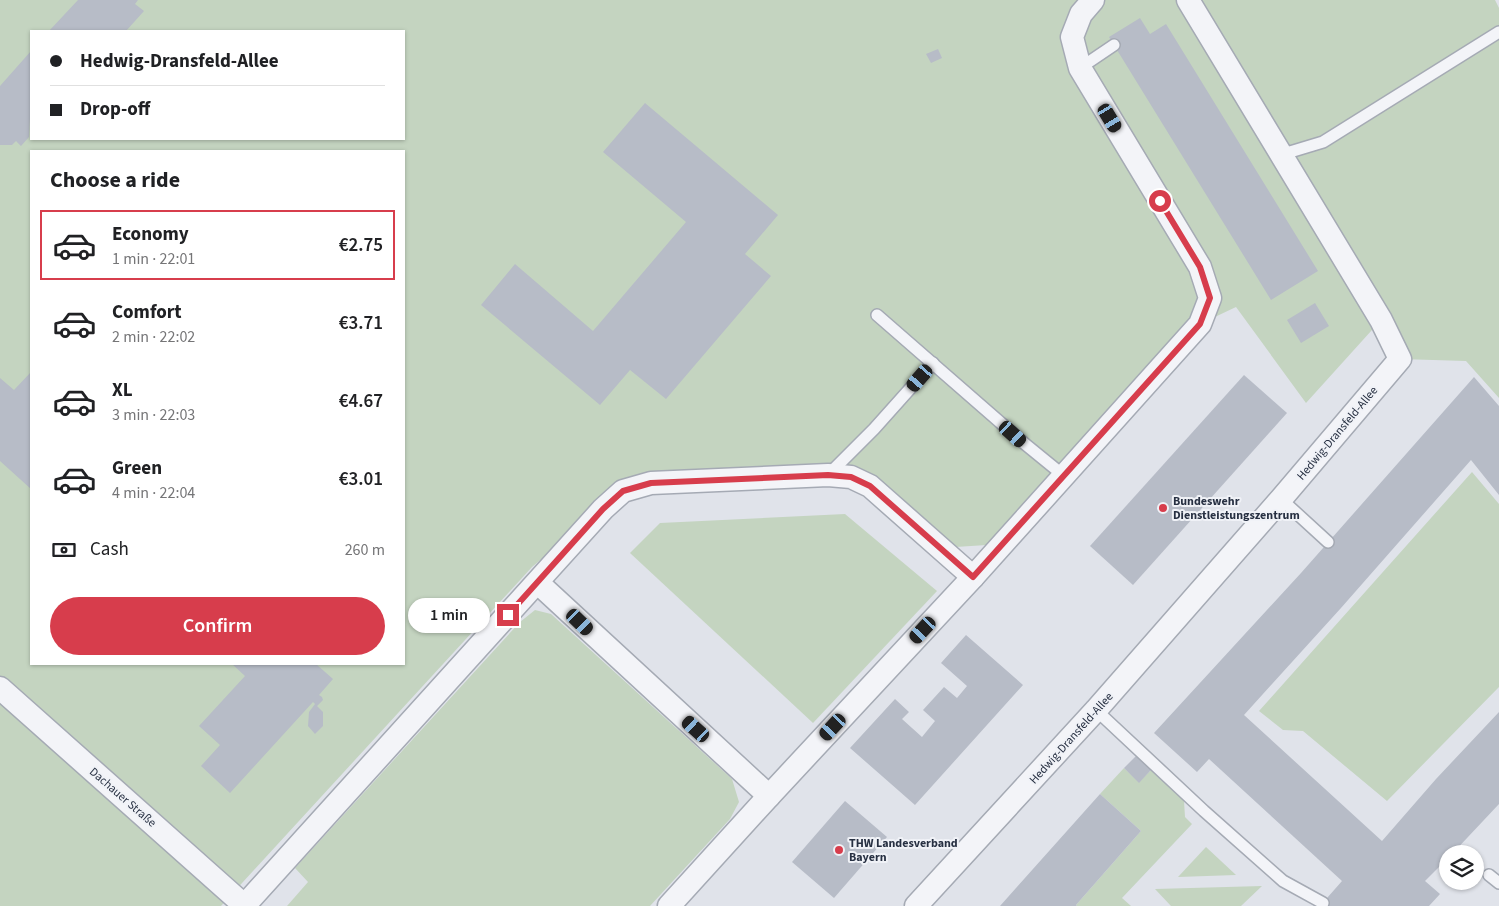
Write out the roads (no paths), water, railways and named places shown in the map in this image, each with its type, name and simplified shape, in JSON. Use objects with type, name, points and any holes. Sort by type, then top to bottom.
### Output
[{"type":"street","points":[[669,906],[973,577],[1197,328],[1210,298],[1200,267],[1080,68],[1072,37],[1081,14],[1093,0]]},
{"type":"street","name":"Hedwig-Dransfeld-Allee","points":[[916,906],[1096,710],[1281,499],[1400,359],[1381,320],[1280,156],[1188,0]]},
{"type":"street","points":[[244,906],[603,509],[623,491],[651,483],[828,475],[851,477],[870,486],[973,577]]},
{"type":"street","points":[[538,583],[769,796]]},
{"type":"street","name":"Dachauer Straße","points":[[0,688],[244,906]]},
{"type":"lane","points":[[1280,156],[1323,142],[1499,32]]},
{"type":"lane","points":[[1080,68],[1114,44]]},
{"type":"lane","points":[[877,315],[1063,475]]},
{"type":"lane","points":[[828,475],[874,429],[933,364]]},
{"type":"lane","points":[[1281,499],[1328,542]]},
{"type":"lane","points":[[1096,710],[1204,811],[1283,880],[1323,903]]},
{"type":"lane","points":[[1489,875],[1499,883]]},
{"type":"place","name":"Bundeswehr Dienstleistungszentrum","points":[[1163,508]]},
{"type":"place","name":"THW Landesverband Bayern","points":[[839,850]]}]
